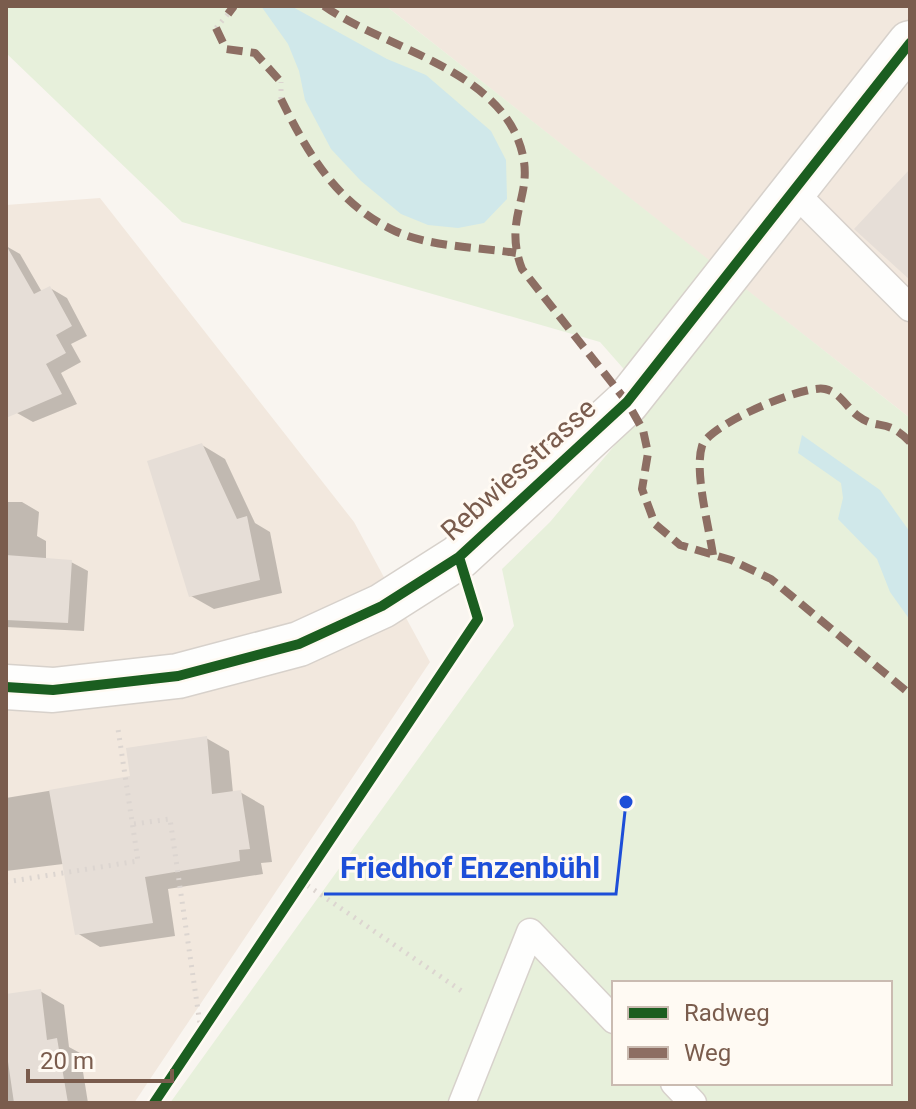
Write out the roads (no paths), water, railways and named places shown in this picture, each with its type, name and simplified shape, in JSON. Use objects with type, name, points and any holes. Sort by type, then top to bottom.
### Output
[{"type":"street","name":"Rebwiesstrasse","points":[[6,687],[53,690],[178,676],[299,644],[382,606],[459,557],[627,402],[910,43]]},
{"type":"lane","points":[[793,191],[910,308]]},
{"type":"lane","points":[[462,1103],[530,932],[612,1018]]},
{"type":"lane","points":[[676,1085],[693,1103]]},
{"type":"water","points":[[261,6],[291,6],[387,59],[426,75],[491,131],[506,160],[507,199],[484,223],[458,228],[428,225],[401,214],[361,181],[331,149],[305,100],[299,71],[288,44]]},
{"type":"water","points":[[802,435],[880,490],[910,532],[910,620],[890,592],[877,559],[838,519],[843,498],[841,483],[798,453]]},
{"type":"place","name":"Friedhof Enzenbühl","points":[[626,802]]}]
